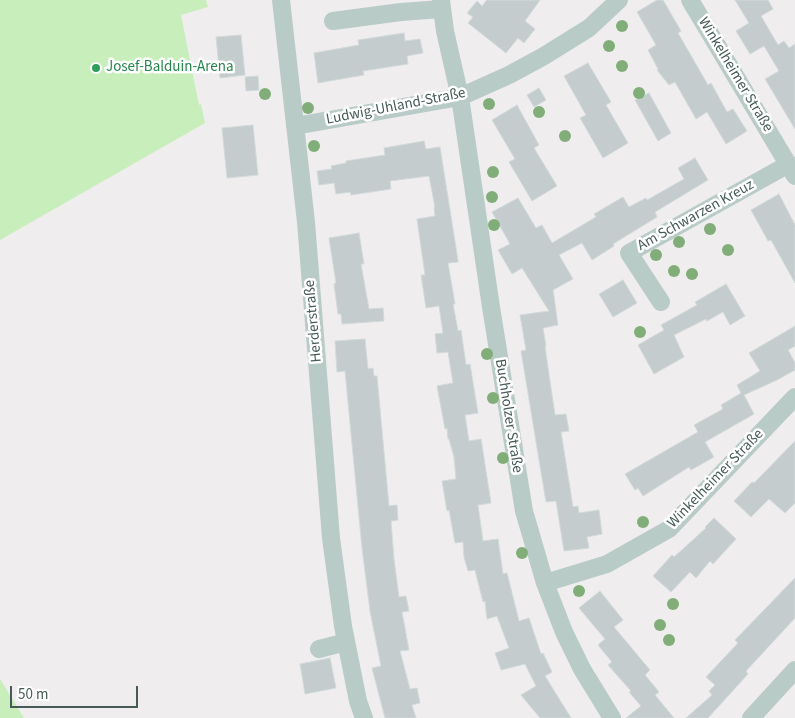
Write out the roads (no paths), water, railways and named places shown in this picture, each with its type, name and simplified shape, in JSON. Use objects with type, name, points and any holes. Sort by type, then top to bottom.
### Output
[{"type":"street","name":"Herderstraße","points":[[281,0],[306,222],[331,538],[343,626],[358,701],[364,718]]},
{"type":"street","name":"Ludwig-Uhland-Straße","points":[[295,126],[460,97],[509,75],[544,56],[589,28],[619,0]]},
{"type":"street","name":"Winkelheimer Straße","points":[[690,0],[792,170]]},
{"type":"street","name":"Buchholzer Straße","points":[[441,4],[460,97],[491,307],[524,510],[545,583],[564,632],[582,669],[612,718]]},
{"type":"street","points":[[333,21],[401,12],[441,4]]},
{"type":"street","name":"Am Schwarzen Kreuz","points":[[661,302],[629,253],[792,170]]},
{"type":"street","name":"Winkelheimer Straße","points":[[545,583],[607,564],[669,529],[795,397]]},
{"type":"street","points":[[319,648],[346,642]]},
{"type":"street","points":[[751,718],[795,670]]},
{"type":"place","name":"Josef-Balduin-Arena","points":[[96,68]]}]
